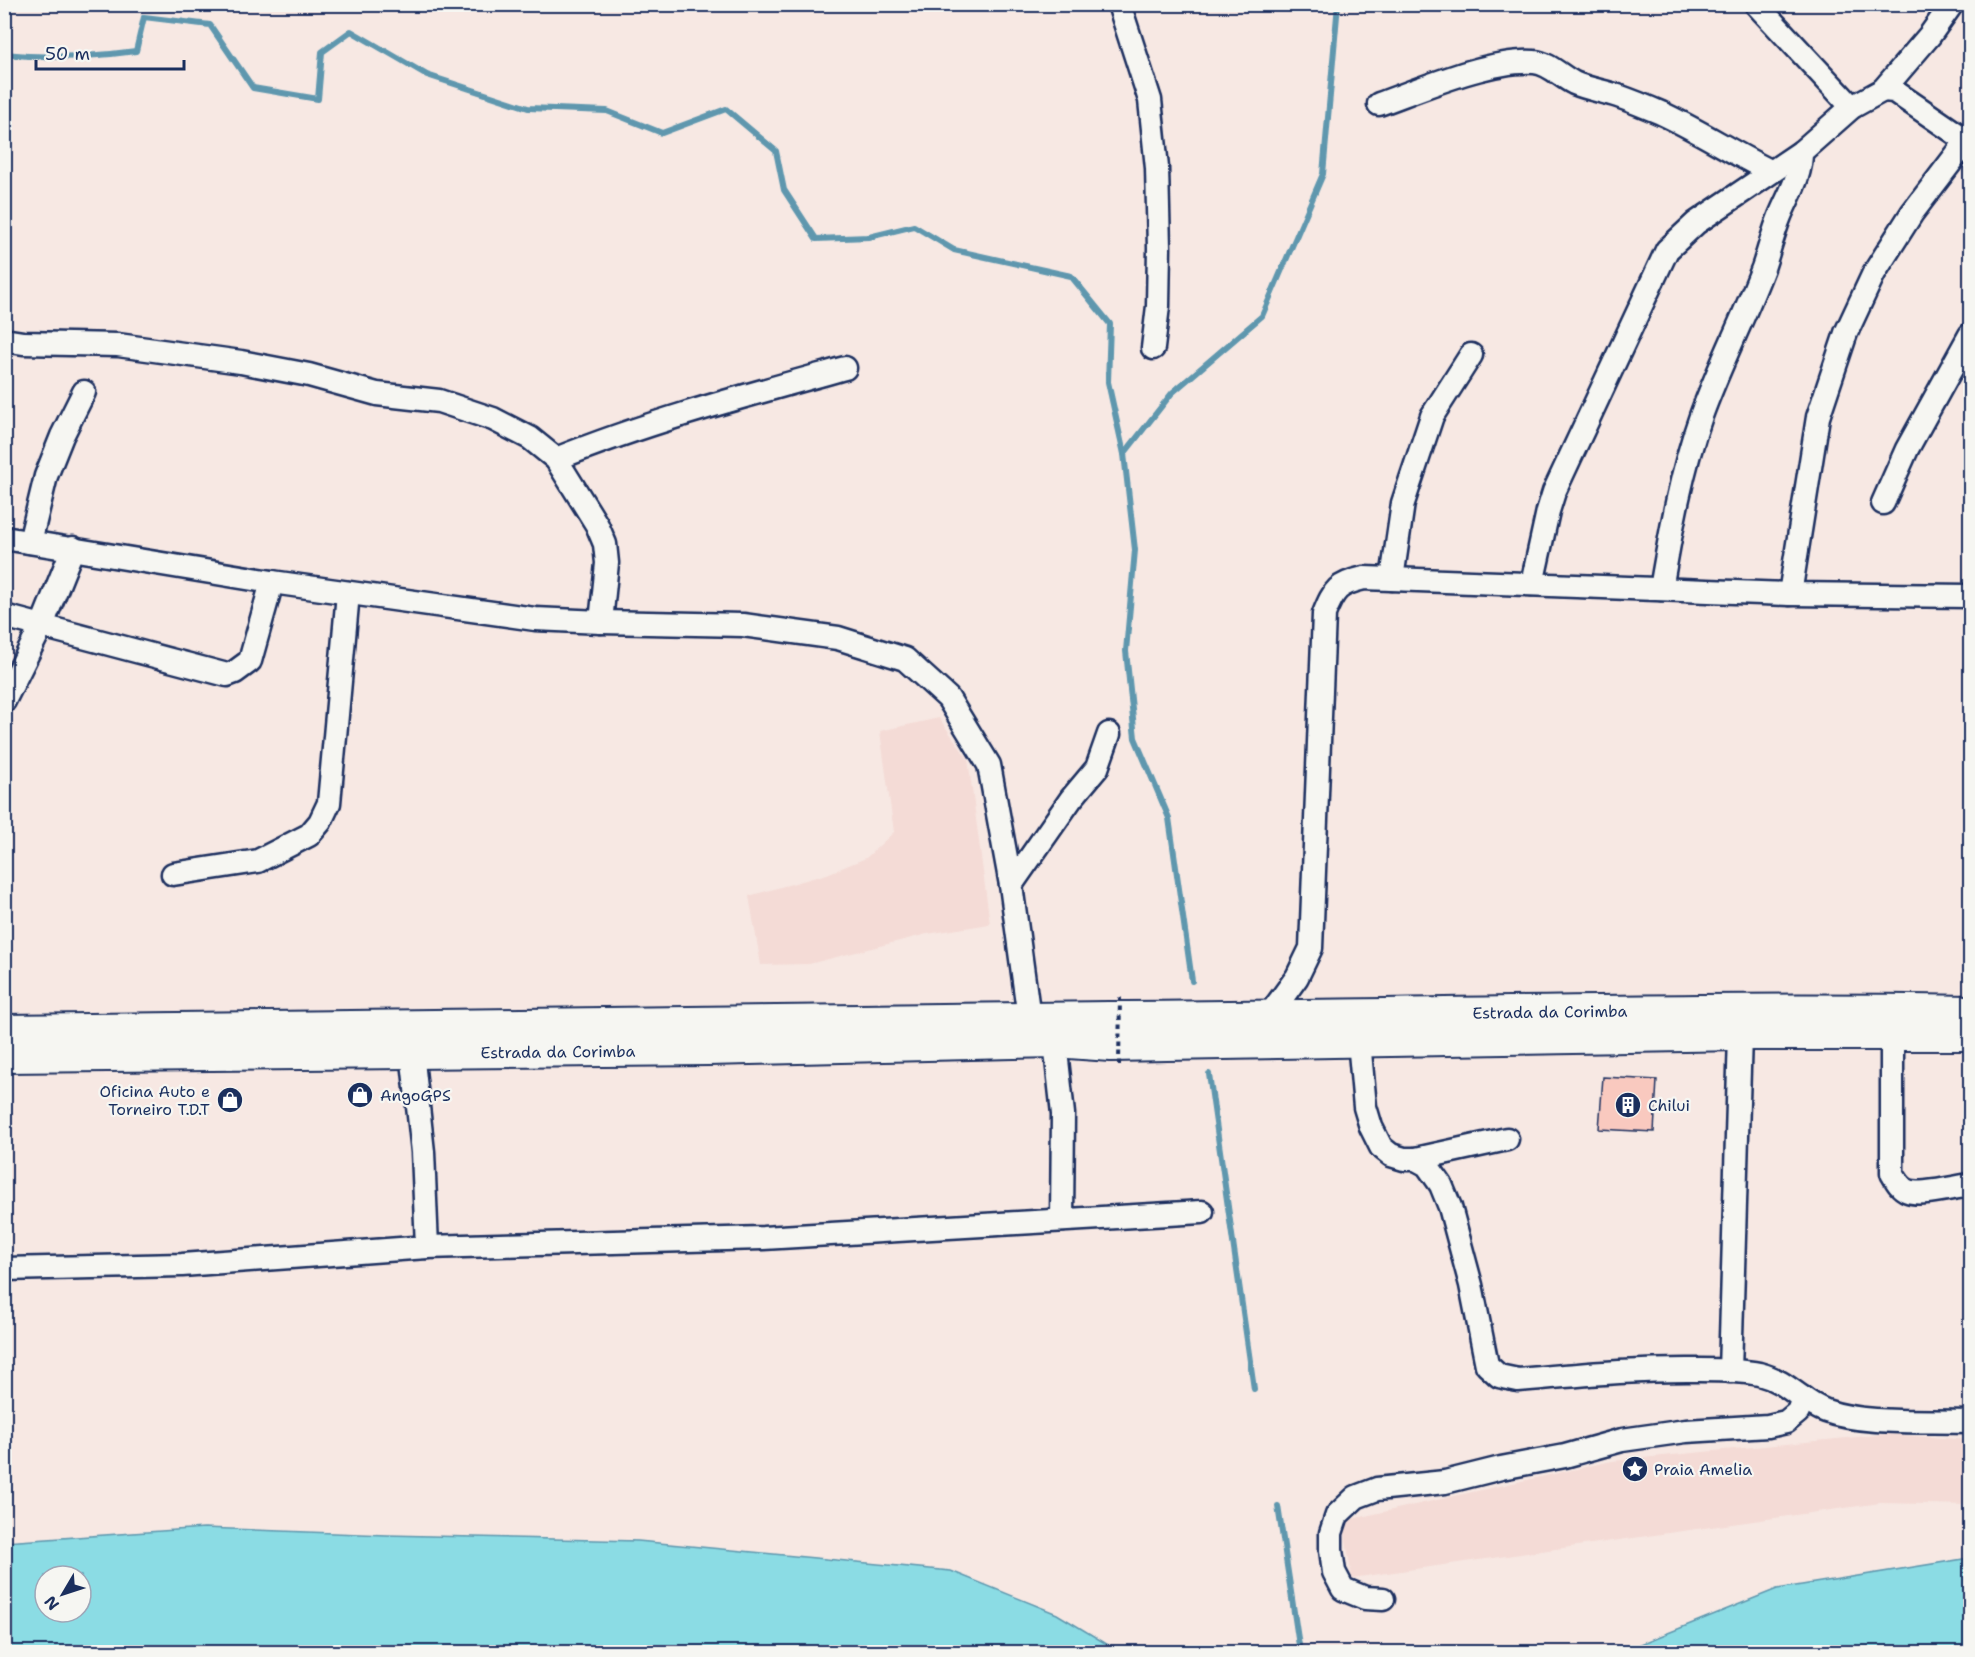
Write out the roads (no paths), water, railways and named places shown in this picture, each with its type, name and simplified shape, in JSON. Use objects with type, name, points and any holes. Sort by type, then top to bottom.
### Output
[{"type":"main road","name":"Estrada da Corimba","points":[[4,1058],[708,1050],[1055,1042],[1268,1017],[1688,1010],[1971,1011]]},
{"type":"main road","name":"Estrada da Corimba","points":[[4,1030],[1029,1018],[1122,1034],[1359,1041],[1740,1035],[1971,1035]]},
{"type":"street","points":[[1119,4],[1150,100],[1156,156],[1159,248],[1158,306],[1154,348]]},
{"type":"street","points":[[1756,4],[1852,107]]},
{"type":"street","points":[[1532,584],[1554,492],[1667,250],[1696,223],[1801,152],[1852,107],[1883,90],[1930,35],[1952,4]]},
{"type":"street","points":[[1379,104],[1431,85],[1507,63],[1535,62],[1548,66],[1573,82],[1595,91],[1617,96],[1661,113],[1770,171]]},
{"type":"street","points":[[1790,594],[1818,417],[1846,333],[1874,273],[1912,213],[1970,140],[1894,91],[1883,90]]},
{"type":"street","points":[[1661,589],[1680,487],[1701,416],[1763,268],[1779,217],[1794,188],[1801,167],[1801,152]]},
{"type":"street","points":[[1883,504],[1907,449],[1971,335]]},
{"type":"street","points":[[4,340],[23,343],[118,345],[241,362],[309,375],[377,394],[439,401],[493,419],[530,438],[556,459],[597,525],[605,544],[608,563],[601,622]]},
{"type":"street","points":[[1392,579],[1403,503],[1432,416],[1471,355]]},
{"type":"street","points":[[556,459],[650,425],[845,368]]},
{"type":"street","points":[[30,542],[46,476],[62,436],[84,392]]},
{"type":"street","points":[[4,538],[272,582],[535,619],[743,625],[838,638],[905,659],[948,698],[989,765],[1011,885],[1029,1018]]},
{"type":"street","points":[[4,701],[42,625],[73,548]]},
{"type":"street","points":[[1268,1017],[1297,977],[1311,948],[1324,614],[1332,594],[1347,582],[1364,578],[1790,594],[1971,596]]},
{"type":"street","points":[[4,616],[227,675],[250,661],[272,582]]},
{"type":"street","points":[[173,874],[258,861],[309,835],[320,822],[329,803],[348,593]]},
{"type":"street","points":[[1011,885],[1071,799],[1097,768],[1109,734]]},
{"type":"street","points":[[1730,1371],[1740,1035]]},
{"type":"street","points":[[1892,1035],[1892,1173],[1899,1184],[1908,1191],[1919,1192],[1971,1185]]},
{"type":"street","points":[[1359,1041],[1365,1107],[1371,1127],[1381,1147],[1391,1155],[1404,1159],[1416,1159],[1507,1140]]},
{"type":"street","points":[[1055,1042],[1063,1114],[1062,1220]]},
{"type":"street","points":[[412,1052],[423,1152],[427,1247]]},
{"type":"street","points":[[1416,1159],[1427,1165],[1441,1185],[1450,1207],[1471,1286],[1487,1365],[1499,1376],[1518,1380],[1670,1369],[1730,1371],[1758,1374],[1778,1380],[1794,1390],[1809,1404],[1843,1416],[1971,1422]]},
{"type":"street","points":[[4,1269],[182,1265],[427,1247],[763,1238],[1202,1212]]},
{"type":"street","points":[[1383,1599],[1365,1598],[1343,1589],[1334,1572],[1330,1550],[1331,1533],[1337,1515],[1356,1497],[1377,1489],[1445,1482],[1501,1468],[1565,1456],[1622,1440],[1686,1431],[1768,1426],[1786,1422],[1798,1412],[1803,1398]]},
{"type":"water","points":[[204,1528],[638,1541],[951,1571],[1057,1614],[1120,1652],[5,1652],[5,1542]]},
{"type":"water","points":[[1970,1558],[1970,1652],[1621,1652],[1777,1589]]},
{"type":"waterway","points":[[1192,981],[1169,818],[1135,738],[1126,651],[1135,550],[1124,454],[1172,393],[1262,316],[1323,174],[1338,4]]},
{"type":"waterway","points":[[4,54],[70,57],[136,51],[144,17],[210,25],[253,88],[318,99],[322,52],[351,31],[427,75],[528,108],[607,111],[662,133],[726,109],[776,151],[784,190],[816,239],[869,237],[914,226],[954,250],[1071,276],[1110,324],[1108,382],[1124,454]]},
{"type":"waterway","points":[[1209,1074],[1254,1389]]},
{"type":"waterway","points":[[1278,1506],[1300,1652]]},
{"type":"place","name":"AngoGPS","points":[[360,1095]]},
{"type":"place","name":"Oficina Auto e Torneiro T.D.T","points":[[230,1100]]},
{"type":"place","name":"Chilui","points":[[1628,1105]]},
{"type":"place","name":"Praia Amelia","points":[[1635,1469]]}]
